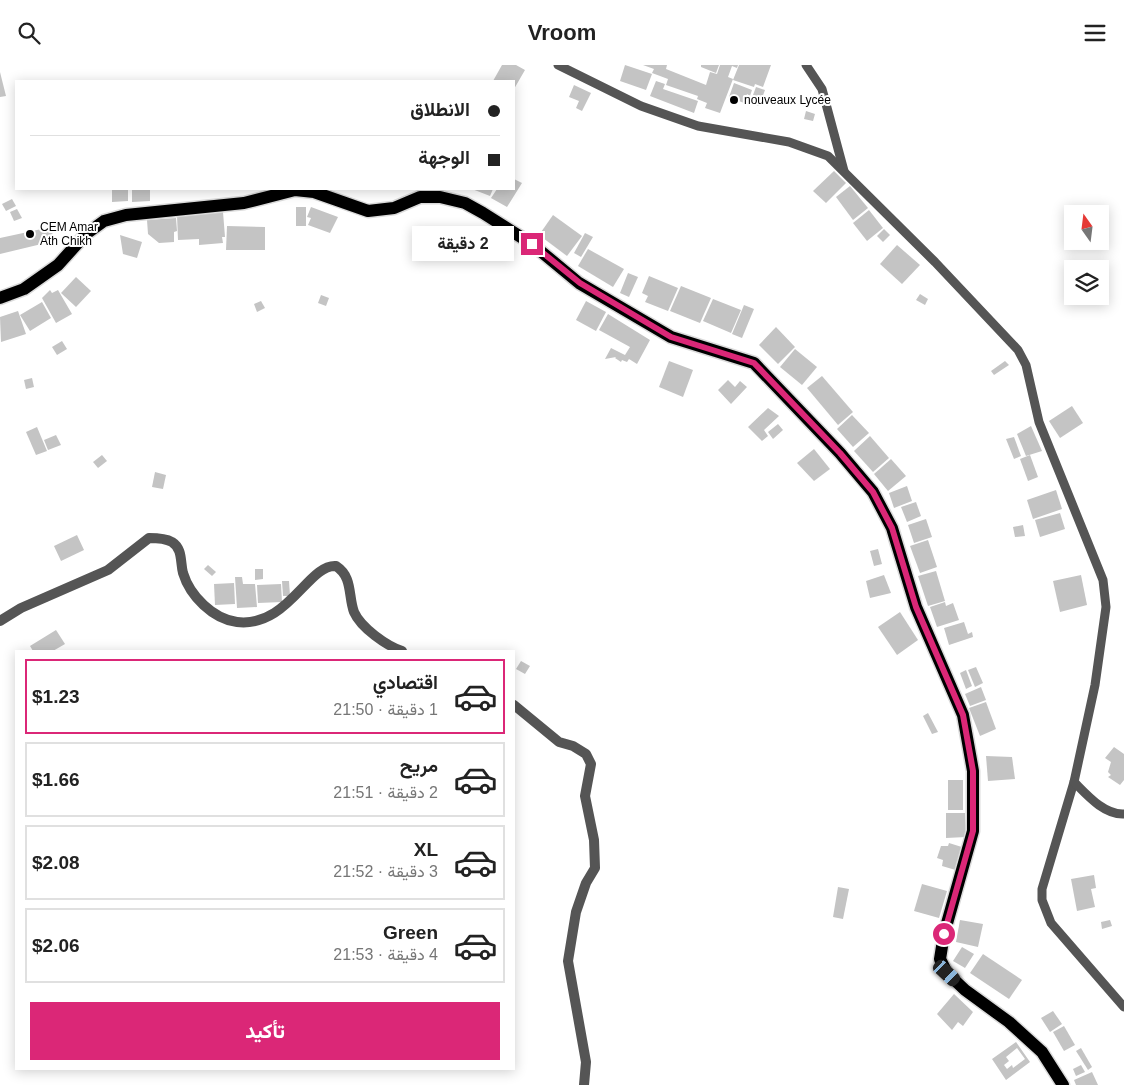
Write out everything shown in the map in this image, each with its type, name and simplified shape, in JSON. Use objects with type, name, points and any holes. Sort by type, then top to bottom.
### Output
[{"type":"main road","points":[[0,298],[24,289],[58,265],[86,233],[104,221],[126,215],[244,203],[294,190],[314,192],[368,211],[394,208],[420,197],[440,197],[465,203],[483,213],[532,244],[580,283],[671,337],[754,363],[840,453],[873,492],[892,528],[916,607],[963,715],[973,771],[973,831],[944,934],[940,959],[947,973],[965,990],[1009,1022],[1042,1052],[1063,1085]]},
{"type":"street","points":[[558,65],[641,107],[698,126],[808,147],[828,156],[935,262],[1018,350],[1026,365],[1039,422],[1102,580],[1106,607],[1095,685],[1074,782],[1042,889],[1042,900],[1051,923],[1124,1007]]},
{"type":"street","points":[[806,65],[822,89],[844,171]]},
{"type":"street","points":[[0,621],[21,608],[108,571],[149,538],[172,542],[180,551],[182,572],[187,583],[207,609],[219,618],[236,622],[249,623],[268,617],[290,603],[320,570],[336,566],[346,576],[354,611],[360,622],[385,644],[400,650]]},
{"type":"street","points":[[515,706],[559,742],[573,746],[586,753],[591,764],[585,796],[594,840],[595,868],[586,883],[576,912],[568,961],[586,1062],[584,1085]]},
{"type":"street","points":[[1074,782],[1095,802],[1111,812],[1124,814]]},
{"type":"building","points":[[502,65],[516,65],[525,70],[515,87],[515,80],[494,80]]},
{"type":"building","points":[[625,65],[652,74],[646,90],[620,81]]},
{"type":"building","points":[[643,65],[667,65],[666,69],[706,85],[710,72],[717,74],[720,65],[738,65],[737,68],[732,66],[728,77],[733,79],[720,113],[705,108],[707,103],[697,99],[698,96],[666,85],[668,79],[652,73],[654,69]]},
{"type":"building","points":[[701,65],[719,65],[716,73],[701,67]]},
{"type":"building","points":[[739,65],[771,65],[763,87],[755,84],[754,87],[733,80]]},
{"type":"building","points":[[0,72],[6,96],[0,97]]},
{"type":"building","points":[[656,81],[665,84],[663,89],[698,101],[694,113],[650,96]]},
{"type":"building","points":[[734,83],[752,90],[750,96],[747,94],[744,103],[729,97]]},
{"type":"building","points":[[574,85],[591,93],[582,111],[576,108],[579,101],[569,97]]},
{"type":"building","points":[[756,87],[765,90],[759,106],[750,103]]},
{"type":"building","points":[[806,111],[815,114],[813,121],[804,119]]},
{"type":"building","points":[[834,171],[846,183],[826,203],[813,191]]},
{"type":"building","points":[[515,180],[522,183],[507,207],[491,198],[496,190],[515,190]]},
{"type":"building","points":[[850,186],[868,208],[853,220],[836,197]]},
{"type":"building","points":[[112,190],[128,190],[128,201],[112,202]]},
{"type":"building","points":[[132,190],[150,190],[150,201],[132,202]]},
{"type":"building","points":[[475,190],[493,190],[490,196]]},
{"type":"building","points":[[12,199],[16,206],[6,211],[2,204]]},
{"type":"building","points":[[296,207],[306,207],[306,226],[296,226]]},
{"type":"building","points":[[311,207],[338,217],[330,233],[308,225],[311,218],[307,217]]},
{"type":"building","points":[[17,209],[22,218],[14,221],[10,212]]},
{"type":"building","points":[[869,210],[883,228],[867,241],[853,223]]},
{"type":"building","points":[[223,212],[225,237],[222,237],[223,243],[199,245],[199,239],[178,240],[177,215]]},
{"type":"building","points":[[553,215],[582,236],[567,256],[539,235]]},
{"type":"building","points":[[176,218],[177,231],[174,232],[174,242],[159,243],[148,234],[147,220]]},
{"type":"building","points":[[227,226],[265,227],[265,250],[226,250]]},
{"type":"building","points":[[51,227],[54,241],[0,254],[0,238]]},
{"type":"building","points":[[884,229],[890,235],[883,242],[877,236]]},
{"type":"building","points":[[585,233],[593,237],[581,257],[574,253]]},
{"type":"building","points":[[120,235],[142,242],[137,258],[123,254]]},
{"type":"building","points":[[897,245],[920,265],[902,284],[880,264]]},
{"type":"building","points":[[588,249],[624,269],[613,287],[578,266]]},
{"type":"building","points":[[628,273],[638,277],[629,297],[620,293]]},
{"type":"building","points":[[649,276],[678,288],[668,311],[645,302],[648,296],[642,293]]},
{"type":"building","points":[[76,277],[91,291],[76,307],[61,293]]},
{"type":"building","points":[[681,286],[711,298],[700,323],[670,311]]},
{"type":"building","points":[[50,290],[52,293],[58,290],[72,314],[56,323],[42,298]]},
{"type":"building","points":[[920,294],[928,299],[925,305],[916,300]]},
{"type":"building","points":[[321,295],[329,298],[326,306],[318,303]]},
{"type":"building","points":[[713,299],[741,310],[731,333],[703,321]]},
{"type":"building","points":[[261,301],[265,308],[257,312],[254,304]]},
{"type":"building","points":[[586,301],[606,312],[596,331],[576,320]]},
{"type":"building","points":[[42,302],[51,318],[30,331],[20,315]]},
{"type":"building","points":[[744,305],[754,309],[742,338],[732,334]]},
{"type":"building","points":[[18,311],[26,334],[1,342],[0,317]]},
{"type":"building","points":[[608,314],[650,340],[637,364],[629,359],[627,362],[622,360],[621,362],[616,357],[605,359],[611,348],[625,355],[630,347],[599,330]]},
{"type":"building","points":[[776,327],[795,347],[778,364],[759,345]]},
{"type":"building","points":[[62,341],[67,349],[57,355],[52,347]]},
{"type":"building","points":[[795,349],[817,367],[802,385],[780,367]]},
{"type":"building","points":[[669,361],[693,370],[683,397],[659,387]]},
{"type":"building","points":[[1005,361],[1009,365],[994,375],[991,371]]},
{"type":"building","points":[[822,376],[853,412],[838,425],[807,388]]},
{"type":"building","points":[[32,378],[34,387],[26,389],[24,380]]},
{"type":"building","points":[[728,380],[735,387],[740,381],[747,387],[731,404],[718,390]]},
{"type":"building","points":[[1072,406],[1083,423],[1060,438],[1049,421]]},
{"type":"building","points":[[768,408],[779,416],[764,430],[768,436],[762,441],[748,427]]},
{"type":"building","points":[[852,415],[869,433],[853,447],[837,429]]},
{"type":"building","points":[[778,424],[783,430],[773,439],[768,432]]},
{"type":"building","points":[[1031,426],[1042,451],[1026,456],[1017,434]]},
{"type":"building","points":[[37,427],[47,451],[36,455],[26,432]]},
{"type":"building","points":[[56,435],[61,445],[48,450],[44,440]]},
{"type":"building","points":[[870,436],[889,458],[873,472],[854,451]]},
{"type":"building","points":[[1014,437],[1021,456],[1014,459],[1006,439]]},
{"type":"building","points":[[814,449],[830,469],[814,481],[797,463]]},
{"type":"building","points":[[102,455],[107,461],[98,468],[93,462]]},
{"type":"building","points":[[1030,455],[1038,477],[1028,481],[1020,459]]},
{"type":"building","points":[[891,459],[906,476],[888,491],[874,474]]},
{"type":"building","points":[[155,472],[166,475],[163,489],[152,487]]},
{"type":"building","points":[[907,486],[912,501],[894,508],[889,493]]},
{"type":"building","points":[[1056,490],[1062,509],[1033,519],[1027,500]]},
{"type":"building","points":[[916,502],[921,516],[907,522],[901,507]]},
{"type":"building","points":[[1060,513],[1065,529],[1040,537],[1035,520]]},
{"type":"building","points":[[926,519],[932,537],[914,543],[908,525]]},
{"type":"building","points":[[1023,525],[1025,536],[1015,537],[1013,527]]},
{"type":"building","points":[[77,535],[84,550],[61,561],[54,546]]},
{"type":"building","points":[[928,540],[937,567],[920,573],[910,546]]},
{"type":"building","points":[[878,549],[882,564],[874,566],[870,551]]},
{"type":"building","points":[[208,565],[216,572],[212,576],[204,569]]},
{"type":"building","points":[[255,569],[263,569],[263,579],[255,580]]},
{"type":"building","points":[[936,571],[945,601],[928,606],[918,576]]},
{"type":"building","points":[[884,575],[891,593],[870,598],[866,581]]},
{"type":"building","points":[[1081,575],[1087,605],[1060,612],[1053,581]]},
{"type":"building","points":[[235,577],[242,577],[243,584],[255,584],[257,607],[237,608]]},
{"type":"building","points":[[282,581],[289,581],[290,596],[283,596]]},
{"type":"building","points":[[234,583],[235,604],[215,605],[214,584]]},
{"type":"building","points":[[281,584],[282,602],[258,603],[257,585]]},
{"type":"building","points":[[945,602],[946,606],[953,603],[959,620],[937,627],[930,607]]},
{"type":"building","points":[[900,612],[918,640],[897,655],[878,627]]},
{"type":"building","points":[[964,622],[968,634],[972,632],[973,637],[949,645],[944,628]]},
{"type":"building","points":[[56,630],[65,644],[55,650],[32,650],[30,646]]},
{"type":"building","points":[[521,661],[530,666],[525,674],[516,669]]},
{"type":"building","points":[[976,667],[983,683],[975,687],[968,670]]},
{"type":"building","points":[[966,670],[972,686],[966,689],[960,673]]},
{"type":"building","points":[[981,687],[986,700],[970,706],[965,694]]},
{"type":"building","points":[[986,702],[996,729],[980,736],[969,708]]},
{"type":"building","points":[[928,713],[938,732],[932,734],[923,716]]},
{"type":"building","points":[[1114,747],[1124,754],[1124,780],[1120,785],[1108,777],[1111,775],[1108,772],[1111,762],[1105,758]]},
{"type":"building","points":[[986,756],[1012,757],[1015,779],[988,781]]},
{"type":"building","points":[[948,780],[963,780],[963,810],[948,810]]},
{"type":"building","points":[[946,813],[965,813],[966,837],[946,838]]},
{"type":"building","points":[[949,843],[965,848],[959,871],[942,866],[943,860],[937,858],[941,846],[948,846]]},
{"type":"building","points":[[1094,875],[1096,888],[1091,889],[1095,907],[1077,911],[1071,879]]},
{"type":"building","points":[[922,884],[947,891],[939,918],[914,911]]},
{"type":"building","points":[[838,887],[849,889],[843,919],[833,917]]},
{"type":"building","points":[[960,920],[983,924],[978,947],[956,942]]},
{"type":"building","points":[[1110,920],[1112,926],[1102,929],[1101,922]]},
{"type":"building","points":[[962,947],[974,954],[965,968],[953,961]]},
{"type":"building","points":[[983,954],[1022,980],[1009,999],[970,973]]},
{"type":"building","points":[[954,994],[973,1012],[963,1026],[958,1022],[952,1030],[937,1014]]},
{"type":"building","points":[[1053,1011],[1062,1024],[1050,1032],[1041,1018]]},
{"type":"building","points":[[1064,1026],[1075,1045],[1064,1051],[1053,1032]]},
{"type":"building","points":[[1016,1042],[1030,1062],[1006,1080],[992,1059]],"holes":[[[1017,1048],[1025,1059],[1013,1068],[1012,1065],[1007,1069],[1004,1065],[1009,1061],[1006,1057]]]},
{"type":"building","points":[[1081,1048],[1092,1067],[1088,1070],[1076,1051]]},
{"type":"building","points":[[1081,1065],[1085,1072],[1076,1076],[1073,1069]]},
{"type":"building","points":[[1092,1072],[1098,1085],[1076,1085],[1074,1080]]},
{"type":"place","name":"nouveaux Lycée","points":[[734,100]]},
{"type":"place","name":"CEM Amar Ath Chikh","points":[[30,234]]},
{"type":"route","points":[[532,244],[580,283],[671,337],[754,363],[840,453],[873,492],[892,528],[916,607],[963,715],[973,771],[973,831],[944,934]]}]
